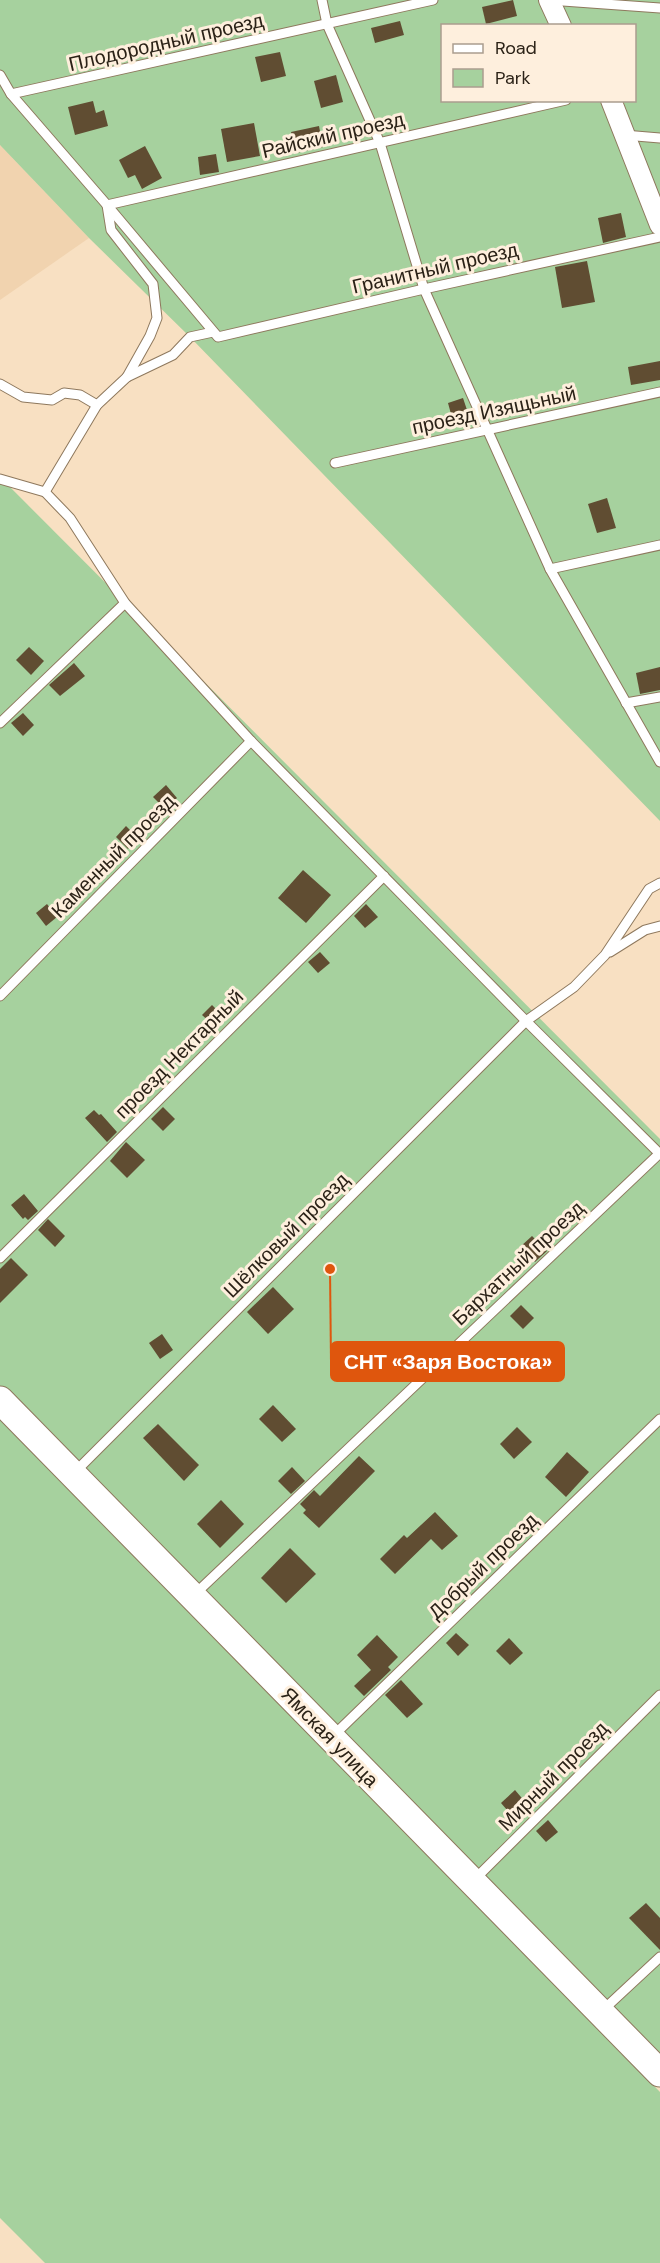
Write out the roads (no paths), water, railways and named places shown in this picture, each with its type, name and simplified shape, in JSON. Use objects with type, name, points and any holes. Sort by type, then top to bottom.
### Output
[{"type":"street","points":[[549,0],[560,24]]},
{"type":"street","points":[[612,102],[660,225]]},
{"type":"street","name":"Ямская улица","points":[[0,1400],[471,1883],[660,2073]]},
{"type":"lane","points":[[322,0],[327,24],[380,143],[424,288],[550,569],[660,762]]},
{"type":"lane","name":"Плодородный проезд","points":[[11,94],[433,0]]},
{"type":"lane","points":[[549,0],[660,8]]},
{"type":"lane","points":[[0,75],[11,94],[215,335]]},
{"type":"lane","name":"Райский проезд","points":[[107,205],[557,102]]},
{"type":"lane","points":[[624,135],[660,138]]},
{"type":"lane","points":[[45,492],[97,405],[127,377],[158,318],[153,284],[111,230],[107,205]]},
{"type":"lane","name":"Гранитный проезд","points":[[127,377],[173,355],[190,337],[215,335],[660,237]]},
{"type":"lane","points":[[0,384],[23,397],[52,400],[64,393],[80,395],[97,405]]},
{"type":"lane","name":"проезд Изящьный","points":[[335,464],[660,392]]},
{"type":"lane","points":[[0,479],[45,492],[70,518],[125,603],[251,741],[660,1154]]},
{"type":"lane","points":[[550,569],[660,545]]},
{"type":"lane","points":[[0,723],[125,603]]},
{"type":"lane","points":[[626,703],[660,697]]},
{"type":"lane","name":"Каменный проезд","points":[[0,996],[251,741]]},
{"type":"lane","name":"проезд Нектарный","points":[[0,1258],[384,876]]},
{"type":"lane","points":[[605,955],[649,889],[660,883]]},
{"type":"lane","points":[[605,955],[645,930],[660,926]]},
{"type":"lane","name":"Шёлковый проезд","points":[[72,1475],[526,1021],[574,987],[605,955]]},
{"type":"lane","name":"Бархатный проезд","points":[[192,1596],[660,1154]]},
{"type":"lane","name":"Добрый проезд","points":[[332,1738],[660,1419]]},
{"type":"lane","name":"Мирный проезд","points":[[471,1883],[660,1695]]},
{"type":"lane","points":[[600,2013],[660,1957]]},
{"type":"place","name":"СНТ «Заря Востока»","points":[[330,1269]]}]
